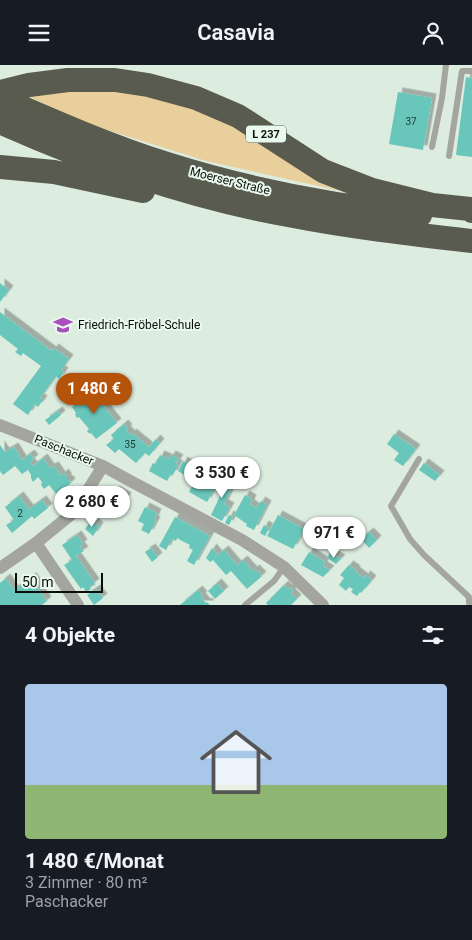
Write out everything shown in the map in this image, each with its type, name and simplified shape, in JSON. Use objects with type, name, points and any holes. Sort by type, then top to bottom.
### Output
[{"type":"highway","name":"L 237","points":[[0,93],[29,85],[54,81],[115,80],[148,85],[196,98],[238,117],[323,171],[372,190],[432,205],[470,209],[472,211]]},
{"type":"highway","name":"Moerser Straße","points":[[0,98],[79,133],[167,164],[250,187],[369,209],[472,219]]},
{"type":"highway","name":"Moerser Straße","points":[[0,123],[108,165],[218,200],[364,229],[472,241]]},
{"type":"highway","points":[[0,167],[54,172],[202,205],[218,200]]},
{"type":"street","name":"Paschacker","points":[[0,425],[103,466],[242,540],[284,567],[323,605]]},
{"type":"street","points":[[0,568],[36,543],[74,512],[103,466]]},
{"type":"street","points":[[36,543],[78,605]]},
{"type":"lane","points":[[432,147],[442,98],[446,65]]},
{"type":"lane","points":[[449,156],[462,71],[472,71]]},
{"type":"lane","points":[[419,459],[391,506],[410,539],[424,555],[469,597],[470,604]]},
{"type":"lane","points":[[245,605],[274,581],[284,567]]},
{"type":"shaded area","points":[[109,88],[164,94],[239,124],[350,193],[206,161],[88,124],[29,97],[67,90]]},
{"type":"building","points":[[466,77],[472,78],[472,157],[456,155]]},
{"type":"building","points":[[398,92],[432,98],[423,150],[389,144]]},
{"type":"building","points":[[0,283],[9,290],[0,302]]},
{"type":"building","points":[[0,312],[52,351],[54,348],[69,359],[61,370],[64,372],[59,379],[56,376],[40,398],[43,400],[38,407],[35,404],[28,415],[13,404],[41,366],[23,353],[21,356],[15,352],[18,349],[0,335]]},
{"type":"building","points":[[92,391],[117,423],[96,439],[87,431],[89,429],[79,417],[77,418],[72,407]]},
{"type":"building","points":[[58,411],[61,415],[49,425],[45,420]]},
{"type":"building","points":[[124,424],[128,429],[126,430],[131,435],[132,433],[149,447],[156,439],[160,443],[149,456],[145,453],[136,463],[119,449],[115,453],[106,445],[114,439],[111,435]]},
{"type":"building","points":[[394,434],[416,449],[403,466],[394,460],[399,453],[387,444]]},
{"type":"building","points":[[0,445],[5,452],[14,447],[22,460],[30,454],[34,459],[30,462],[33,466],[43,458],[50,468],[54,466],[61,476],[64,473],[67,480],[71,483],[57,495],[49,485],[44,489],[38,477],[33,482],[28,470],[22,474],[15,466],[3,475],[0,471]]},
{"type":"building","points":[[160,455],[169,459],[171,455],[179,459],[173,475],[171,474],[167,481],[149,471]]},
{"type":"building","points":[[183,461],[192,466],[186,476],[178,471]]},
{"type":"building","points":[[424,463],[440,475],[435,481],[419,470]]},
{"type":"building","points":[[227,471],[232,474],[225,487],[231,490],[224,504],[230,507],[222,521],[211,515],[221,494],[216,492]]},
{"type":"building","points":[[197,477],[211,482],[208,486],[214,490],[207,502],[189,492]]},
{"type":"building","points":[[115,490],[127,497],[118,516],[110,512],[113,506],[107,503]]},
{"type":"building","points":[[245,495],[252,499],[250,504],[256,508],[261,501],[267,505],[254,530],[246,526],[247,524],[234,515]]},
{"type":"building","points":[[19,496],[29,509],[42,500],[48,508],[34,519],[32,516],[12,533],[6,525],[14,520],[5,507]]},
{"type":"building","points":[[145,507],[157,513],[154,520],[156,521],[149,534],[141,530],[144,524],[138,521]]},
{"type":"building","points":[[229,515],[233,517],[229,525],[225,523]]},
{"type":"building","points":[[278,515],[304,529],[293,549],[267,536]]},
{"type":"building","points":[[175,517],[210,536],[194,565],[187,561],[193,550],[189,548],[190,545],[177,538],[176,541],[172,539],[166,550],[159,546]]},
{"type":"building","points":[[92,520],[99,527],[93,536],[85,529]]},
{"type":"building","points":[[264,525],[269,528],[265,536],[260,533]]},
{"type":"building","points":[[369,532],[377,540],[369,548],[361,539]]},
{"type":"building","points":[[77,535],[83,544],[80,546],[84,551],[76,556],[95,583],[86,592],[83,587],[81,589],[64,565],[72,560],[62,545]]},
{"type":"building","points":[[151,548],[158,557],[152,562],[145,552]]},
{"type":"building","points":[[212,548],[218,555],[224,550],[237,565],[243,560],[253,571],[255,569],[262,576],[247,589],[231,571],[226,575],[213,560],[210,562],[206,558]]},
{"type":"building","points":[[309,552],[325,562],[323,566],[330,570],[323,577],[301,565]]},
{"type":"building","points":[[330,553],[341,559],[336,564],[327,558]]},
{"type":"building","points":[[349,565],[364,578],[366,575],[372,580],[357,596],[351,592],[353,589],[349,587],[346,591],[339,585],[344,578],[340,575]]},
{"type":"building","points":[[32,577],[47,601],[42,605],[0,605],[0,583],[6,578],[14,590]]},
{"type":"building","points":[[217,583],[224,591],[215,599],[208,591]]},
{"type":"building","points":[[284,585],[288,589],[290,587],[293,591],[291,593],[297,599],[291,605],[268,605],[266,603]]},
{"type":"building","points":[[96,589],[103,598],[94,605],[87,595]]},
{"type":"building","points":[[198,590],[203,596],[201,597],[210,605],[180,605]]},
{"type":"place","name":"Friedrich-Fröbel-Schule","points":[[63,325]]}]
